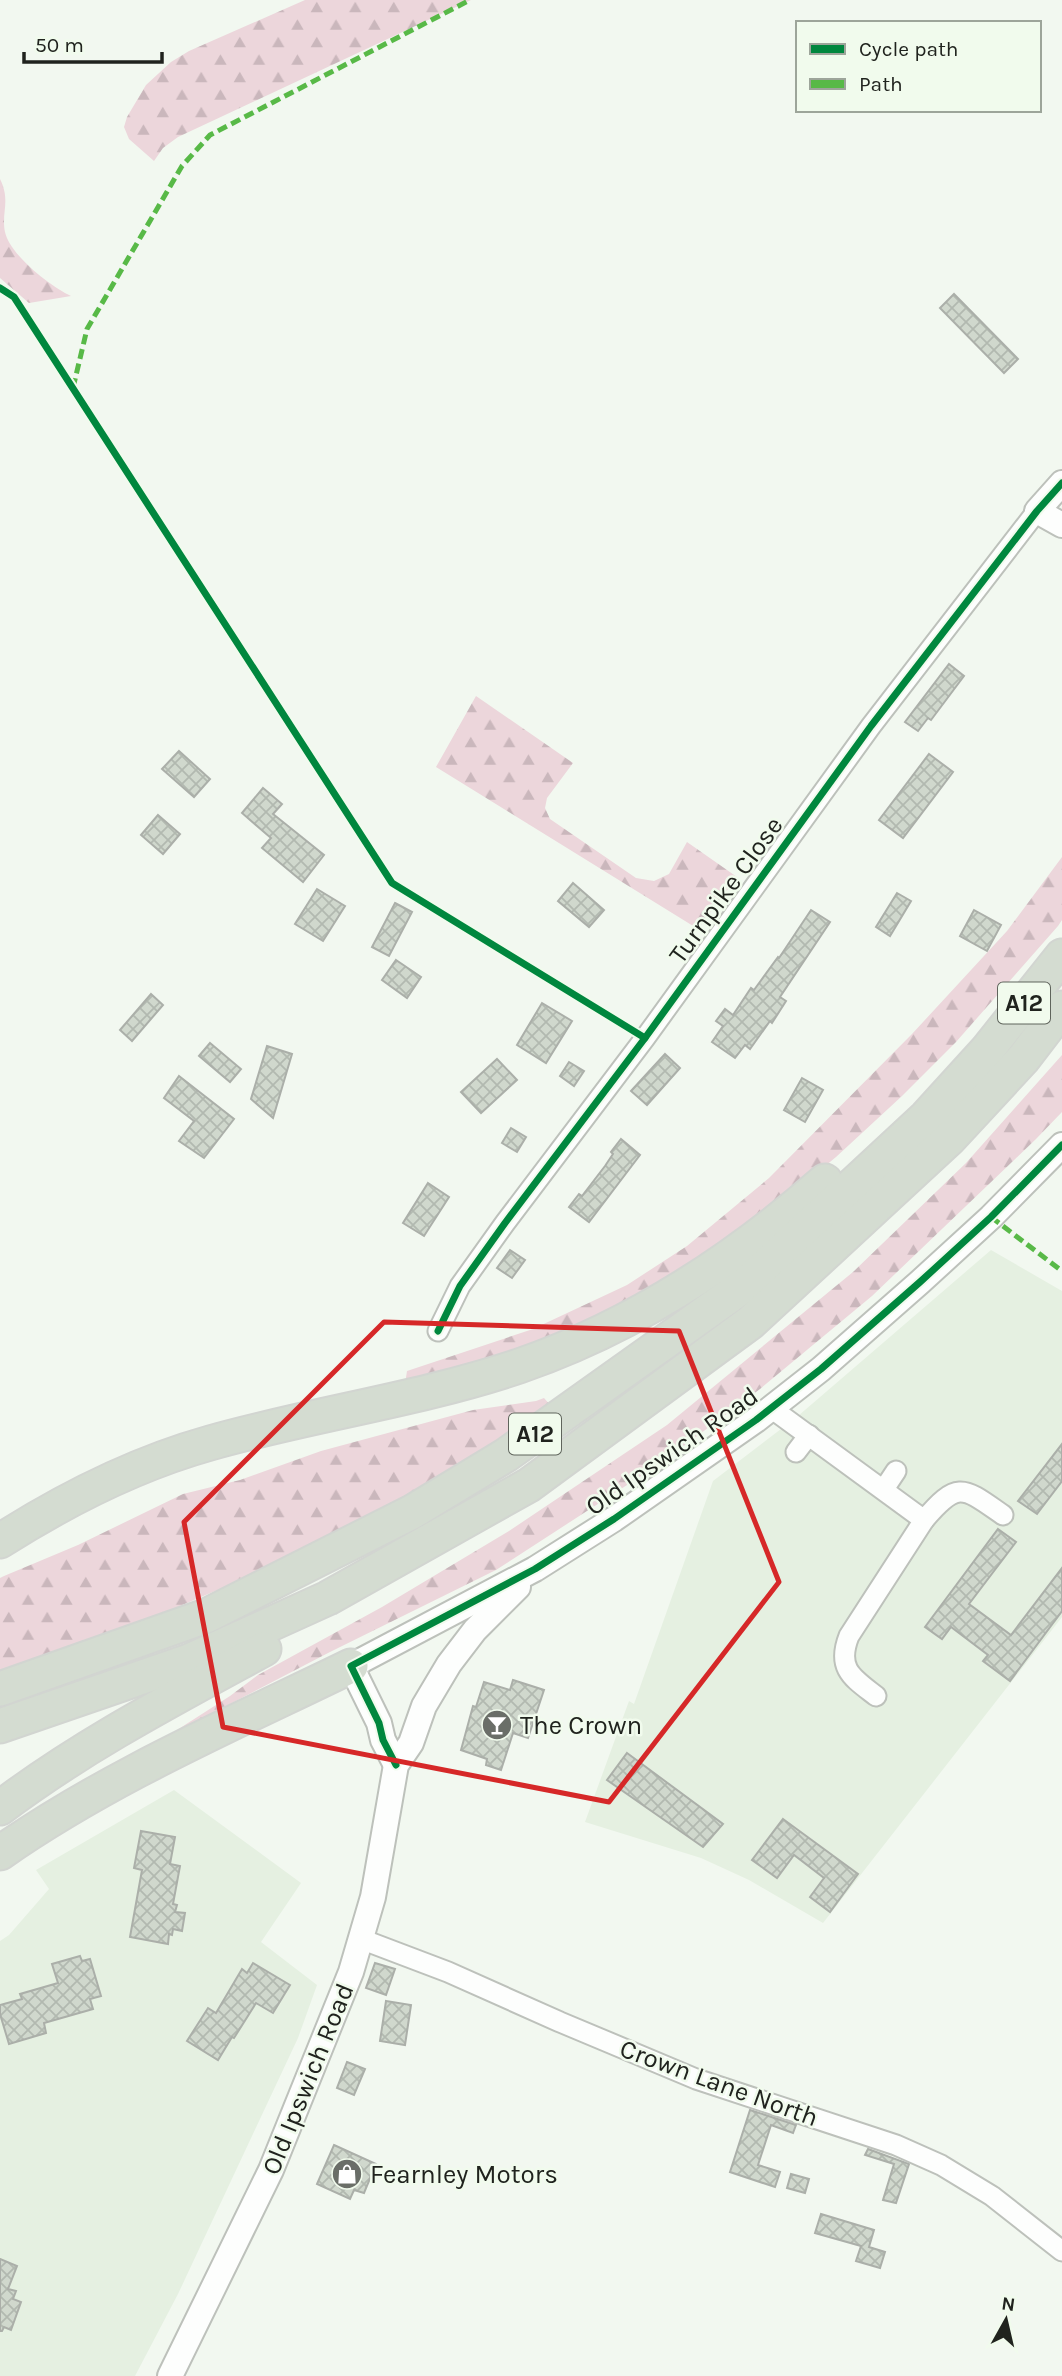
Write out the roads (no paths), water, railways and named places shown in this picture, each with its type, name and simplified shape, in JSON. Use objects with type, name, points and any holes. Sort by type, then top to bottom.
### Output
[{"type":"highway","name":"A12","points":[[0,1689],[206,1616],[412,1512],[506,1455],[746,1284],[926,1117],[987,1050],[1062,956]]},
{"type":"highway","name":"A12","points":[[0,1726],[189,1661],[328,1598],[529,1485],[751,1322],[949,1139],[1023,1059],[1062,1008]]},
{"type":"highway","name":"A12","points":[[0,1541],[50,1509],[163,1459],[209,1443],[401,1399],[478,1378],[558,1350],[632,1316],[685,1286],[736,1252],[800,1203],[871,1142],[934,1082],[987,1050]]},
{"type":"highway","name":"A12","points":[[0,1808],[41,1777],[121,1728],[286,1637],[328,1598]]},
{"type":"highway","points":[[0,1853],[35,1828],[114,1782],[351,1666]]},
{"type":"street","name":"Turnpike Close","points":[[438,1331],[460,1286],[505,1223],[645,1038],[872,726],[1062,482]]},
{"type":"street","points":[[1037,511],[1062,525]]},
{"type":"street","name":"Old Ipswich Road","points":[[351,1666],[535,1569],[684,1471],[771,1408],[821,1369],[920,1282],[991,1217],[1062,1145]]},
{"type":"street","points":[[771,1408],[924,1520]]},
{"type":"street","points":[[796,1452],[809,1435]]},
{"type":"street","points":[[884,1489],[896,1471]]},
{"type":"street","points":[[876,1696],[848,1672],[844,1649],[849,1636],[924,1520],[952,1492],[966,1492],[1003,1515]]},
{"type":"street","name":"Old Ipswich Road","points":[[170,2376],[271,2170],[351,1972],[373,1898],[396,1765],[411,1743],[424,1706],[438,1679],[453,1657],[475,1630],[535,1569]]},
{"type":"street","points":[[351,1666],[396,1765]]},
{"type":"street","name":"Crown Lane North","points":[[361,1939],[449,1972],[696,2079],[896,2145],[942,2165],[992,2196],[1062,2251]]},
{"type":"place","name":"The Crown","points":[[497,1725]]},
{"type":"place","name":"Fearnley Motors","points":[[347,2174]]}]
